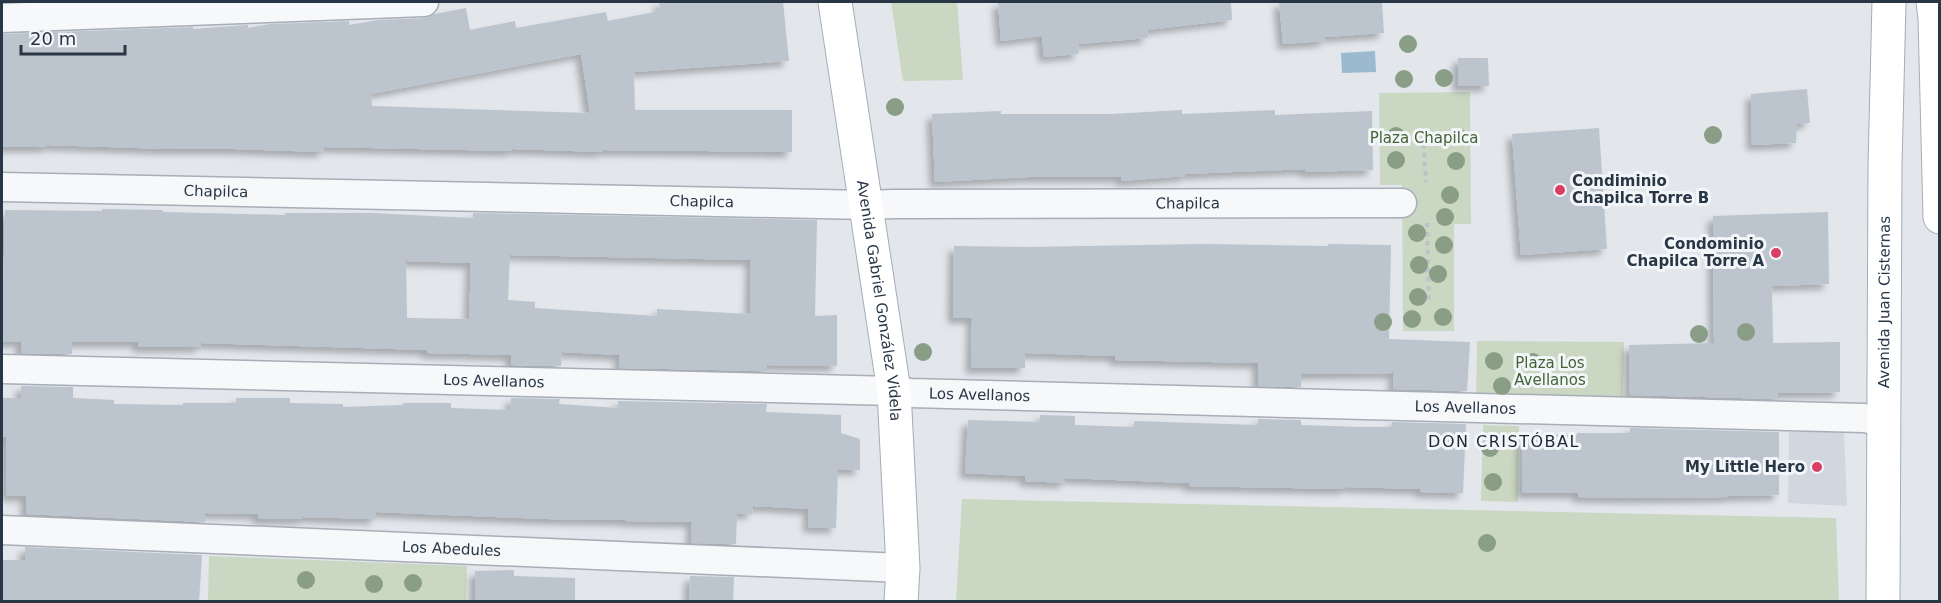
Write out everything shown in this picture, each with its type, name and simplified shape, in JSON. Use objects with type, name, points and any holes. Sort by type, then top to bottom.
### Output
[{"type":"main road","name":"Avenida Gabriel González Videla","points":[[835,2],[894,391],[903,568],[902,602]]},
{"type":"main road","name":"Avenida Juan Cisternas","points":[[1883,602],[1885,166],[1889,2]]},
{"type":"main road","points":[[1936,12],[1940,217]]},
{"type":"street","points":[[2,18],[424,2]]},
{"type":"street","name":"Chapilca","points":[[2,187],[866,205],[1414,198]]},
{"type":"street","name":"Los Avellanos","points":[[2,369],[1864,418],[1885,422]]},
{"type":"street","name":"Los Abedules","points":[[2,530],[903,568]]},
{"type":"path","points":[[1423,135],[1414,198],[1429,304]]},
{"type":"shaded area","name":"My Little Hero","points":[[1844,431],[1847,506],[1788,503],[1789,432]]},
{"type":"green space","points":[[891,2],[957,2],[963,80],[903,81]]},
{"type":"green space","name":"Plaza Chapilca","points":[[1470,92],[1471,224],[1454,224],[1454,331],[1403,331],[1402,185],[1380,185],[1379,93]]},
{"type":"green space","name":"Plaza Los Avellanos","points":[[1477,341],[1624,342],[1623,402],[1476,401]]},
{"type":"green space","name":"Plaza Los Avellanos","points":[[1483,425],[1519,426],[1518,502],[1481,501]]},
{"type":"green space","points":[[962,499],[1836,518],[1839,601],[956,601]]},
{"type":"green space","points":[[209,556],[467,566],[466,601],[208,601]]},
{"type":"water","points":[[1375,51],[1376,72],[1342,73],[1341,53]]},
{"type":"building","points":[[659,2],[783,2],[789,61],[634,72],[635,110],[792,110],[792,152],[603,150],[603,152],[324,147],[323,152],[47,145],[47,147],[2,147],[2,34],[193,27],[193,29],[248,25],[248,28],[270,24],[349,21],[349,25],[378,20],[425,18],[466,8],[470,30],[515,21],[516,28],[606,12],[608,21],[660,11]],"holes":[[[581,54],[590,113],[372,106],[371,94]]]},
{"type":"building","points":[[998,2],[1231,2],[1232,20],[1147,30],[1148,38],[1078,44],[1079,54],[1044,57],[1042,36],[1001,41]]},
{"type":"building","points":[[1279,2],[1382,2],[1384,33],[1325,37],[1325,41],[1283,44]]},
{"type":"building","points":[[1458,58],[1488,58],[1489,86],[1458,86]]},
{"type":"building","points":[[1807,89],[1810,123],[1797,124],[1796,143],[1752,145],[1751,94]]},
{"type":"building","points":[[1182,110],[1182,114],[1275,110],[1275,115],[1372,111],[1373,170],[1305,172],[1305,169],[1185,174],[1185,176],[1121,181],[1121,177],[1028,177],[935,182],[932,114],[1001,111],[1001,114],[1112,114]]},
{"type":"building","name":"Condiminio Chapilca Torre B","points":[[1599,128],[1607,249],[1521,255],[1512,134]]},
{"type":"building","points":[[102,209],[163,210],[163,212],[285,215],[285,213],[372,213],[473,218],[473,213],[817,220],[815,316],[837,315],[837,366],[767,365],[767,371],[619,368],[620,355],[562,352],[561,366],[511,365],[511,355],[201,343],[201,347],[138,347],[138,342],[72,342],[72,354],[21,353],[21,341],[2,342],[5,210],[102,211]],"holes":[[[510,255],[751,260],[750,314],[657,309],[657,316],[535,308],[535,302],[508,300]],[[406,261],[471,263],[469,319],[407,318]]]},
{"type":"building","points":[[1828,212],[1829,284],[1772,286],[1773,343],[1840,342],[1840,392],[1778,393],[1778,399],[1630,395],[1629,345],[1714,343],[1713,216]]},
{"type":"building","points":[[1391,245],[1389,339],[1470,342],[1467,391],[1393,389],[1394,373],[1301,374],[1301,387],[1258,386],[1258,363],[1115,360],[1115,356],[1025,353],[1025,368],[971,368],[972,318],[953,318],[954,246]]},
{"type":"building","points":[[21,386],[73,387],[73,398],[114,400],[114,404],[183,405],[183,403],[236,403],[236,398],[290,398],[290,403],[343,404],[343,407],[451,403],[451,408],[510,410],[511,398],[560,399],[559,404],[618,408],[618,401],[767,404],[766,412],[841,415],[841,433],[860,439],[860,470],[838,469],[836,528],[808,527],[809,509],[753,506],[752,514],[737,513],[736,544],[691,543],[692,522],[376,512],[376,519],[303,517],[303,519],[258,519],[258,514],[205,513],[205,522],[26,514],[26,496],[7,496],[6,437],[2,437],[2,398],[21,398]]},
{"type":"building","points":[[1040,415],[1075,416],[1075,425],[1134,427],[1134,421],[1258,425],[1258,419],[1301,420],[1301,425],[1361,427],[1391,427],[1392,422],[1466,424],[1463,493],[1420,492],[1420,489],[1345,487],[1345,489],[1189,486],[1189,483],[1065,478],[1065,483],[1025,481],[1025,476],[965,473],[968,420],[1040,422]]},
{"type":"building","points":[[1630,428],[1779,432],[1779,495],[1630,498],[1578,497],[1578,493],[1522,493],[1523,434],[1630,433]]},
{"type":"building","points":[[25,547],[202,555],[199,602],[2,602],[2,560],[25,560]]},
{"type":"building","points":[[514,570],[514,576],[575,578],[575,602],[475,602],[475,571]]},
{"type":"building","points":[[690,576],[734,577],[733,602],[689,602]]},
{"type":"place","name":"Condiminio Chapilca Torre B","points":[[1560,190]]},
{"type":"place","name":"Condominio Chapilca Torre A","points":[[1776,253]]},
{"type":"place","name":"My Little Hero","points":[[1817,467]]},
{"type":"district","name":"DON CRISTÓBAL","points":[[1504,441]]}]
